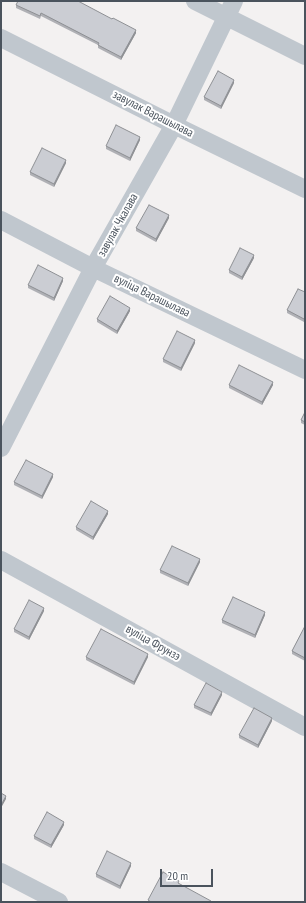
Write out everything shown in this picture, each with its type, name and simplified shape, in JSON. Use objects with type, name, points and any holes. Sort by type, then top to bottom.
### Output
[{"type":"street","points":[[195,1],[230,9],[305,56]]},
{"type":"street","name":"завулак Чкалава","points":[[1,448],[93,268],[174,125],[230,9]]},
{"type":"street","name":"завулак Варашылава","points":[[1,38],[305,189]]},
{"type":"street","name":"вуліца Варашылава","points":[[1,220],[93,268],[305,370]]},
{"type":"street","name":"вуліца Фрунзэ","points":[[1,560],[305,727]]},
{"type":"street","points":[[1,872],[60,902]]},
{"type":"building","points":[[18,1],[78,1],[136,30],[121,57],[98,45],[99,43],[41,13],[40,16],[16,5]]},
{"type":"building","points":[[218,71],[234,80],[221,106],[204,97]]},
{"type":"building","points":[[116,125],[140,137],[130,158],[106,146]]},
{"type":"building","points":[[42,148],[66,160],[54,184],[30,172]]},
{"type":"building","points":[[149,205],[169,215],[156,239],[136,228]]},
{"type":"building","points":[[240,248],[254,255],[242,277],[229,270]]},
{"type":"building","points":[[38,265],[63,278],[54,298],[28,285]]},
{"type":"building","points":[[298,289],[305,292],[304,319],[287,310]]},
{"type":"building","points":[[110,296],[130,308],[117,331],[97,319]]},
{"type":"building","points":[[177,331],[195,340],[181,368],[163,359]]},
{"type":"building","points":[[239,365],[273,382],[262,402],[229,385]]},
{"type":"building","points":[[305,412],[305,422],[301,420]]},
{"type":"building","points":[[26,460],[53,474],[42,496],[14,482]]},
{"type":"building","points":[[91,501],[108,511],[93,537],[76,527]]},
{"type":"building","points":[[172,546],[200,559],[188,583],[160,570]]},
{"type":"building","points":[[233,597],[265,612],[255,635],[222,620]]},
{"type":"building","points":[[29,600],[44,608],[29,637],[14,629]]},
{"type":"building","points":[[305,626],[305,658],[292,651]]},
{"type":"building","points":[[101,629],[148,654],[134,682],[86,657]]},
{"type":"building","points":[[206,683],[222,692],[211,713],[194,705]]},
{"type":"building","points":[[254,708],[272,718],[258,745],[239,735]]},
{"type":"building","points":[[1,793],[6,796],[1,805]]},
{"type":"building","points":[[47,812],[64,822],[51,845],[34,836]]},
{"type":"building","points":[[107,851],[131,863],[120,886],[96,874]]},
{"type":"building","points":[[163,872],[179,881],[178,883],[211,902],[151,902],[148,900]]}]
